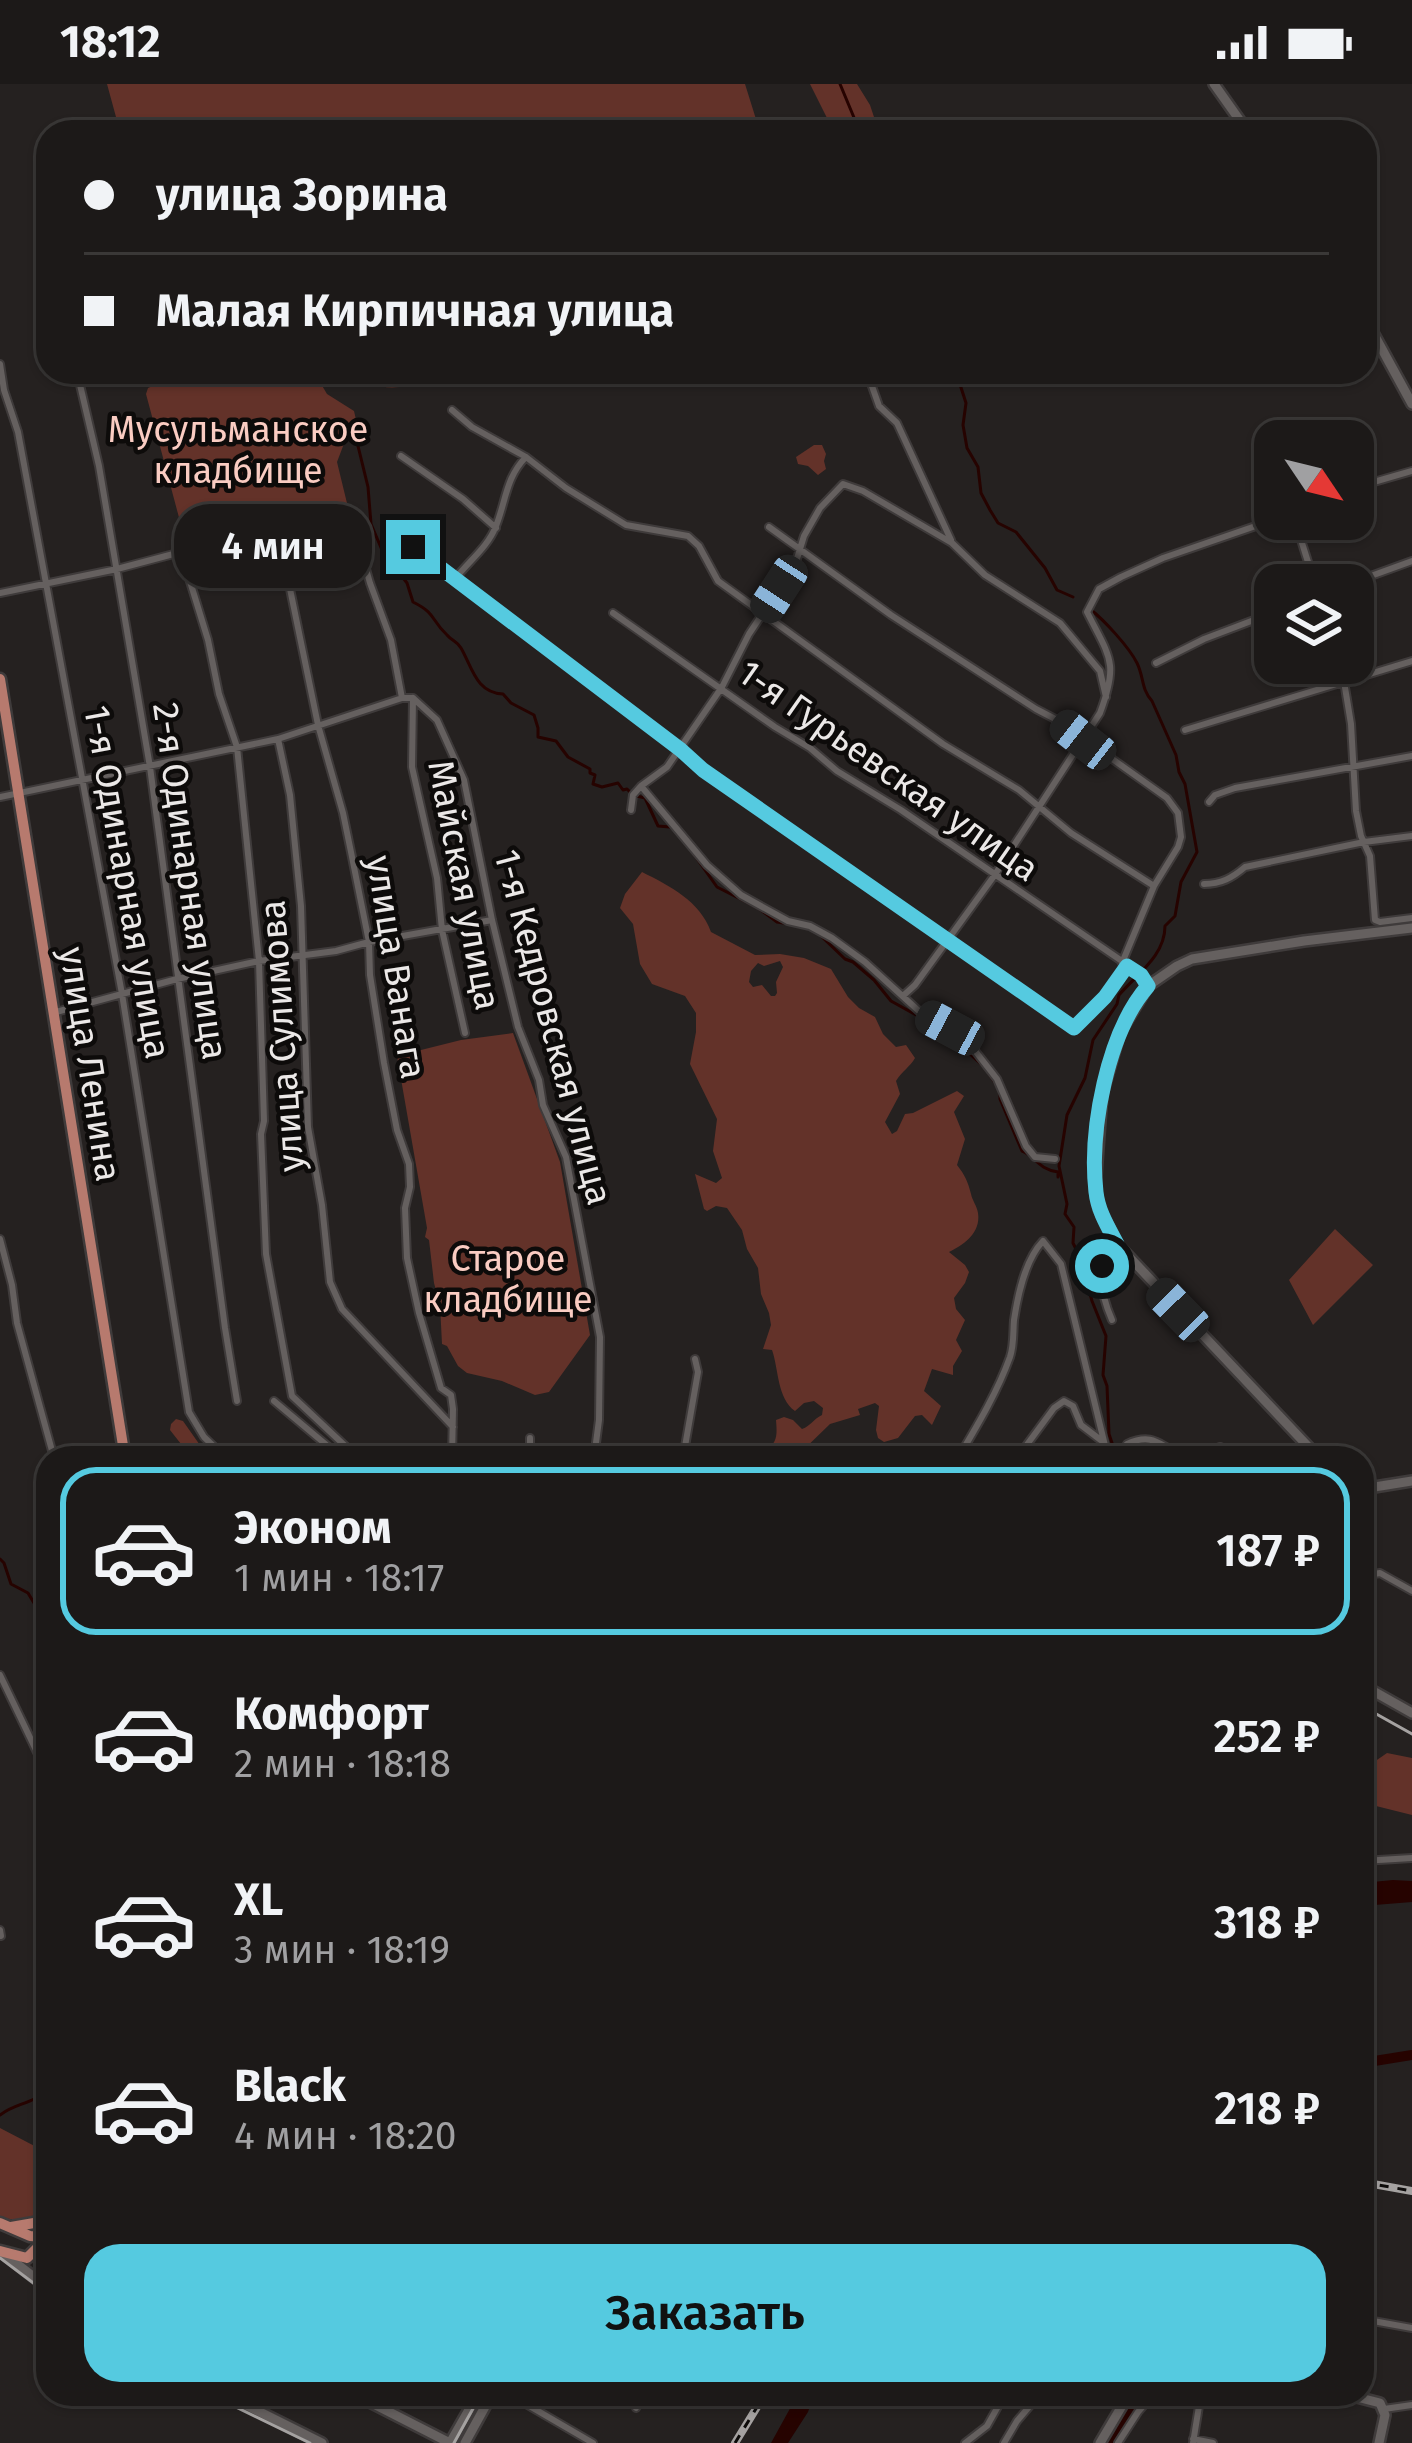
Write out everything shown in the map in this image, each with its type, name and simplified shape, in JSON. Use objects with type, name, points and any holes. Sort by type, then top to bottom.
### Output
[{"type":"main road","points":[[1214,84],[1240,120]]},
{"type":"main road","points":[[1377,340],[1409,399]]},
{"type":"main road","name":"улица Ленина","points":[[0,679],[123,1446]]},
{"type":"main road","points":[[1308,1446],[1117,1244],[1099,1209],[1095,1189],[1102,1094],[1120,1032],[1148,986],[1177,965],[1213,955],[1412,928]]},
{"type":"main road","points":[[1374,1487],[1412,1481]]},
{"type":"main road","points":[[1374,1693],[1412,1713]]},
{"type":"main road","points":[[4,2225],[36,2222]]},
{"type":"main road","points":[[4,2225],[36,2236]]},
{"type":"main road","points":[[1,2252],[27,2258],[36,2245]]},
{"type":"main road","points":[[1,2252],[36,2279]]},
{"type":"main road","points":[[1374,2401],[1384,2409],[1379,2443]]},
{"type":"main road","points":[[248,2406],[322,2443]]},
{"type":"main road","points":[[378,2406],[450,2443],[471,2406]]},
{"type":"main road","points":[[465,2443],[485,2406]]},
{"type":"main road","points":[[1100,2443],[1122,2406]]},
{"type":"street","name":"1-я Одинарная улица","points":[[0,364],[18,431],[84,780],[189,1412],[213,1446]]},
{"type":"street","name":"2-я Одинарная улица","points":[[80,384],[99,466],[150,767],[237,1401]]},
{"type":"street","points":[[871,384],[879,406],[896,423],[952,543]]},
{"type":"street","points":[[452,410],[626,525],[688,536],[699,546],[718,581],[943,744],[1154,886]]},
{"type":"street","points":[[401,456],[496,528]]},
{"type":"street","points":[[454,579],[488,542],[515,468],[526,457]]},
{"type":"street","points":[[1374,482],[1412,471]]},
{"type":"street","points":[[631,810],[634,795],[681,750],[722,688],[749,634],[795,565],[820,508],[843,484],[952,543],[985,575],[1060,623],[1100,671],[1106,697]]},
{"type":"street","points":[[413,547],[703,770],[1074,1028],[1131,969],[1154,886],[1178,847],[1178,813],[1167,798],[1059,721],[927,640],[769,527]]},
{"type":"street","points":[[904,994],[916,985],[994,876],[1100,713],[1111,687],[1112,667],[1088,609],[1099,589],[1163,558],[1254,527]]},
{"type":"street","name":"улица Ванага","points":[[275,544],[289,584],[318,724],[344,813],[369,942],[384,1063],[409,1164],[407,1258],[441,1388],[451,1395],[453,1427]]},
{"type":"street","points":[[360,548],[391,640],[402,698]]},
{"type":"street","points":[[0,593],[181,552],[237,747],[259,961],[266,1254],[292,1396],[345,1446]]},
{"type":"street","points":[[1374,575],[1412,561]]},
{"type":"street","name":"1-я Гурьевская улица","points":[[613,613],[1131,969]]},
{"type":"street","points":[[1156,662],[1254,620]]},
{"type":"street","points":[[1374,673],[1412,662]]},
{"type":"street","points":[[1185,730],[1336,684]]},
{"type":"street","points":[[1346,684],[1357,811],[1370,856],[1375,920],[1412,918]]},
{"type":"street","points":[[0,797],[278,739],[413,698]]},
{"type":"street","name":"1-я Кедровская улица","points":[[413,698],[437,720],[464,780],[518,1027],[566,1157],[600,1336],[596,1446]]},
{"type":"street","name":"Майская улица","points":[[413,698],[412,767],[465,1033]]},
{"type":"street","name":"улица Сулимова","points":[[278,739],[290,796],[303,954],[308,1126],[330,1282],[343,1309],[453,1427]]},
{"type":"street","points":[[1209,802],[1214,795],[1235,788],[1412,755]]},
{"type":"street","points":[[641,786],[707,865],[741,895],[832,938],[920,1012],[969,1043],[997,1079],[1026,1146],[1035,1156],[1054,1159]]},
{"type":"street","points":[[1204,884],[1216,884],[1245,867],[1412,836]]},
{"type":"street","points":[[52,1013],[259,961],[492,920]]},
{"type":"street","points":[[1131,969],[1148,986]]},
{"type":"street","points":[[0,1239],[51,1446]]},
{"type":"street","points":[[965,1446],[1010,1357],[1026,1270],[1042,1241],[1061,1264],[1105,1444]]},
{"type":"street","points":[[1112,1320],[1104,1302],[1102,1266],[1106,1253],[1117,1244]]},
{"type":"street","points":[[685,1446],[698,1372],[695,1359]]},
{"type":"street","points":[[274,1401],[328,1446]]},
{"type":"street","points":[[1026,1446],[1064,1401],[1073,1406],[1081,1425],[1105,1444]]},
{"type":"street","points":[[452,1446],[453,1427]]},
{"type":"street","points":[[530,1438],[530,1446]]},
{"type":"street","points":[[1127,1444],[1150,1438],[1165,1446]]},
{"type":"street","points":[[1374,1575],[1412,1591]]},
{"type":"street","points":[[0,1675],[36,1749]]},
{"type":"street","points":[[1374,1860],[1412,1858]]},
{"type":"street","points":[[1374,2321],[1412,2329]]},
{"type":"street","points":[[1384,2409],[1412,2405]]},
{"type":"street","points":[[530,2406],[593,2443]]},
{"type":"street","points":[[964,2443],[987,2426],[998,2406]]},
{"type":"street","points":[[1004,2443],[1030,2406]]},
{"type":"street","points":[[1118,2443],[1145,2406]]},
{"type":"street","points":[[1199,2406],[1193,2441],[1213,2443]]},
{"type":"green space","points":[[107,84],[745,84],[756,120],[117,120]]},
{"type":"green space","points":[[810,84],[857,84],[875,120],[828,120]]},
{"type":"green space","name":"Мусульманское кладбище","points":[[157,384],[321,384],[327,394],[354,411],[357,424],[354,439],[345,441],[337,462],[354,532],[332,546],[319,522],[185,540],[148,388]]},
{"type":"green space","points":[[822,445],[826,454],[826,469],[818,475],[798,464],[796,457]]},
{"type":"green space","points":[[642,872],[692,903],[711,932],[755,955],[804,958],[831,969],[848,997],[875,1017],[896,1047],[906,1045],[915,1058],[896,1081],[900,1094],[885,1122],[892,1134],[905,1114],[957,1091],[964,1096],[954,1112],[965,1139],[957,1165],[978,1220],[970,1237],[949,1252],[969,1272],[954,1298],[965,1320],[956,1340],[962,1351],[953,1375],[932,1369],[924,1391],[941,1406],[932,1425],[922,1415],[915,1416],[898,1438],[884,1442],[876,1430],[879,1406],[875,1403],[858,1409],[860,1415],[830,1424],[807,1446],[771,1446],[776,1420],[793,1420],[802,1429],[822,1415],[823,1408],[814,1401],[795,1411],[785,1399],[772,1350],[763,1349],[771,1325],[769,1313],[742,1230],[727,1208],[704,1209],[695,1174],[716,1183],[722,1178],[713,1151],[717,1119],[690,1064],[696,1013],[685,996],[652,984],[640,964],[633,924],[620,908]],"holes":[[[780,961],[783,967],[777,993],[771,996],[762,985],[753,987],[751,971],[758,963]]]},
{"type":"green space","name":"Старое кладбище","points":[[513,1033],[560,1162],[590,1335],[549,1392],[535,1395],[467,1373],[442,1344],[440,1305],[397,1056]]},
{"type":"green space","points":[[1335,1229],[1373,1265],[1313,1325],[1289,1280]]},
{"type":"green space","points":[[176,1419],[183,1421],[201,1446],[183,1446],[170,1430]]},
{"type":"green space","points":[[1387,1753],[1412,1758],[1412,1815],[1376,1806],[1374,1762]]},
{"type":"green space","points":[[0,2128],[36,2147],[36,2215],[0,2217]]},
{"type":"shaded area","points":[[1412,1881],[1412,1902],[1374,1905],[1374,1882]]},
{"type":"shaded area","points":[[791,2406],[810,2406],[788,2443],[771,2443]]},
{"type":"waterway","points":[[840,84],[855,120]]},
{"type":"waterway","points":[[960,384],[966,403],[967,448],[978,467],[981,493],[998,523],[1016,532],[1057,590],[1073,597]]},
{"type":"waterway","points":[[350,426],[368,487],[371,524],[382,550],[407,583],[413,602],[430,613],[459,646],[481,684],[534,715],[538,737],[556,741],[568,757],[590,769],[595,775],[593,784],[618,783],[623,790],[645,798],[658,826],[670,827]]},
{"type":"waterway","points":[[1090,609],[1137,663],[1176,755],[1197,852],[1181,882],[1175,916],[1165,926],[1160,946],[1119,995],[1093,1040],[1085,1078],[1067,1115],[1059,1166],[1065,1214],[1074,1227],[1073,1243],[1106,1336],[1103,1375],[1113,1446]]},
{"type":"waterway","points":[[688,846],[717,887],[777,922],[796,925]]},
{"type":"waterway","points":[[821,936],[874,980],[891,1001],[945,1031],[983,1066]]},
{"type":"waterway","points":[[989,1074],[1000,1090],[1022,1151],[1058,1172],[1058,1177]]},
{"type":"waterway","points":[[0,1559],[11,1584],[28,1593],[36,1606]]},
{"type":"waterway","points":[[1374,2061],[1412,2055]]},
{"type":"waterway","points":[[0,2115],[36,2098]]},
{"type":"waterway","points":[[1107,2443],[1134,2406]]},
{"type":"tram line","points":[[1374,1713],[1412,1734]]},
{"type":"tram line","points":[[0,2258],[36,2285]]},
{"type":"tram line","points":[[234,2406],[310,2443]]},
{"type":"tram line","points":[[454,2443],[474,2406]]},
{"type":"railway","points":[[1374,2184],[1412,2191]]},
{"type":"railway","points":[[735,2443],[758,2406]]},
{"type":"route","points":[[413,547],[703,770],[1074,1028],[1127,966],[1141,975],[1148,986],[1120,1032],[1102,1094],[1095,1189],[1099,1209],[1117,1244],[1106,1253],[1102,1266]]}]
